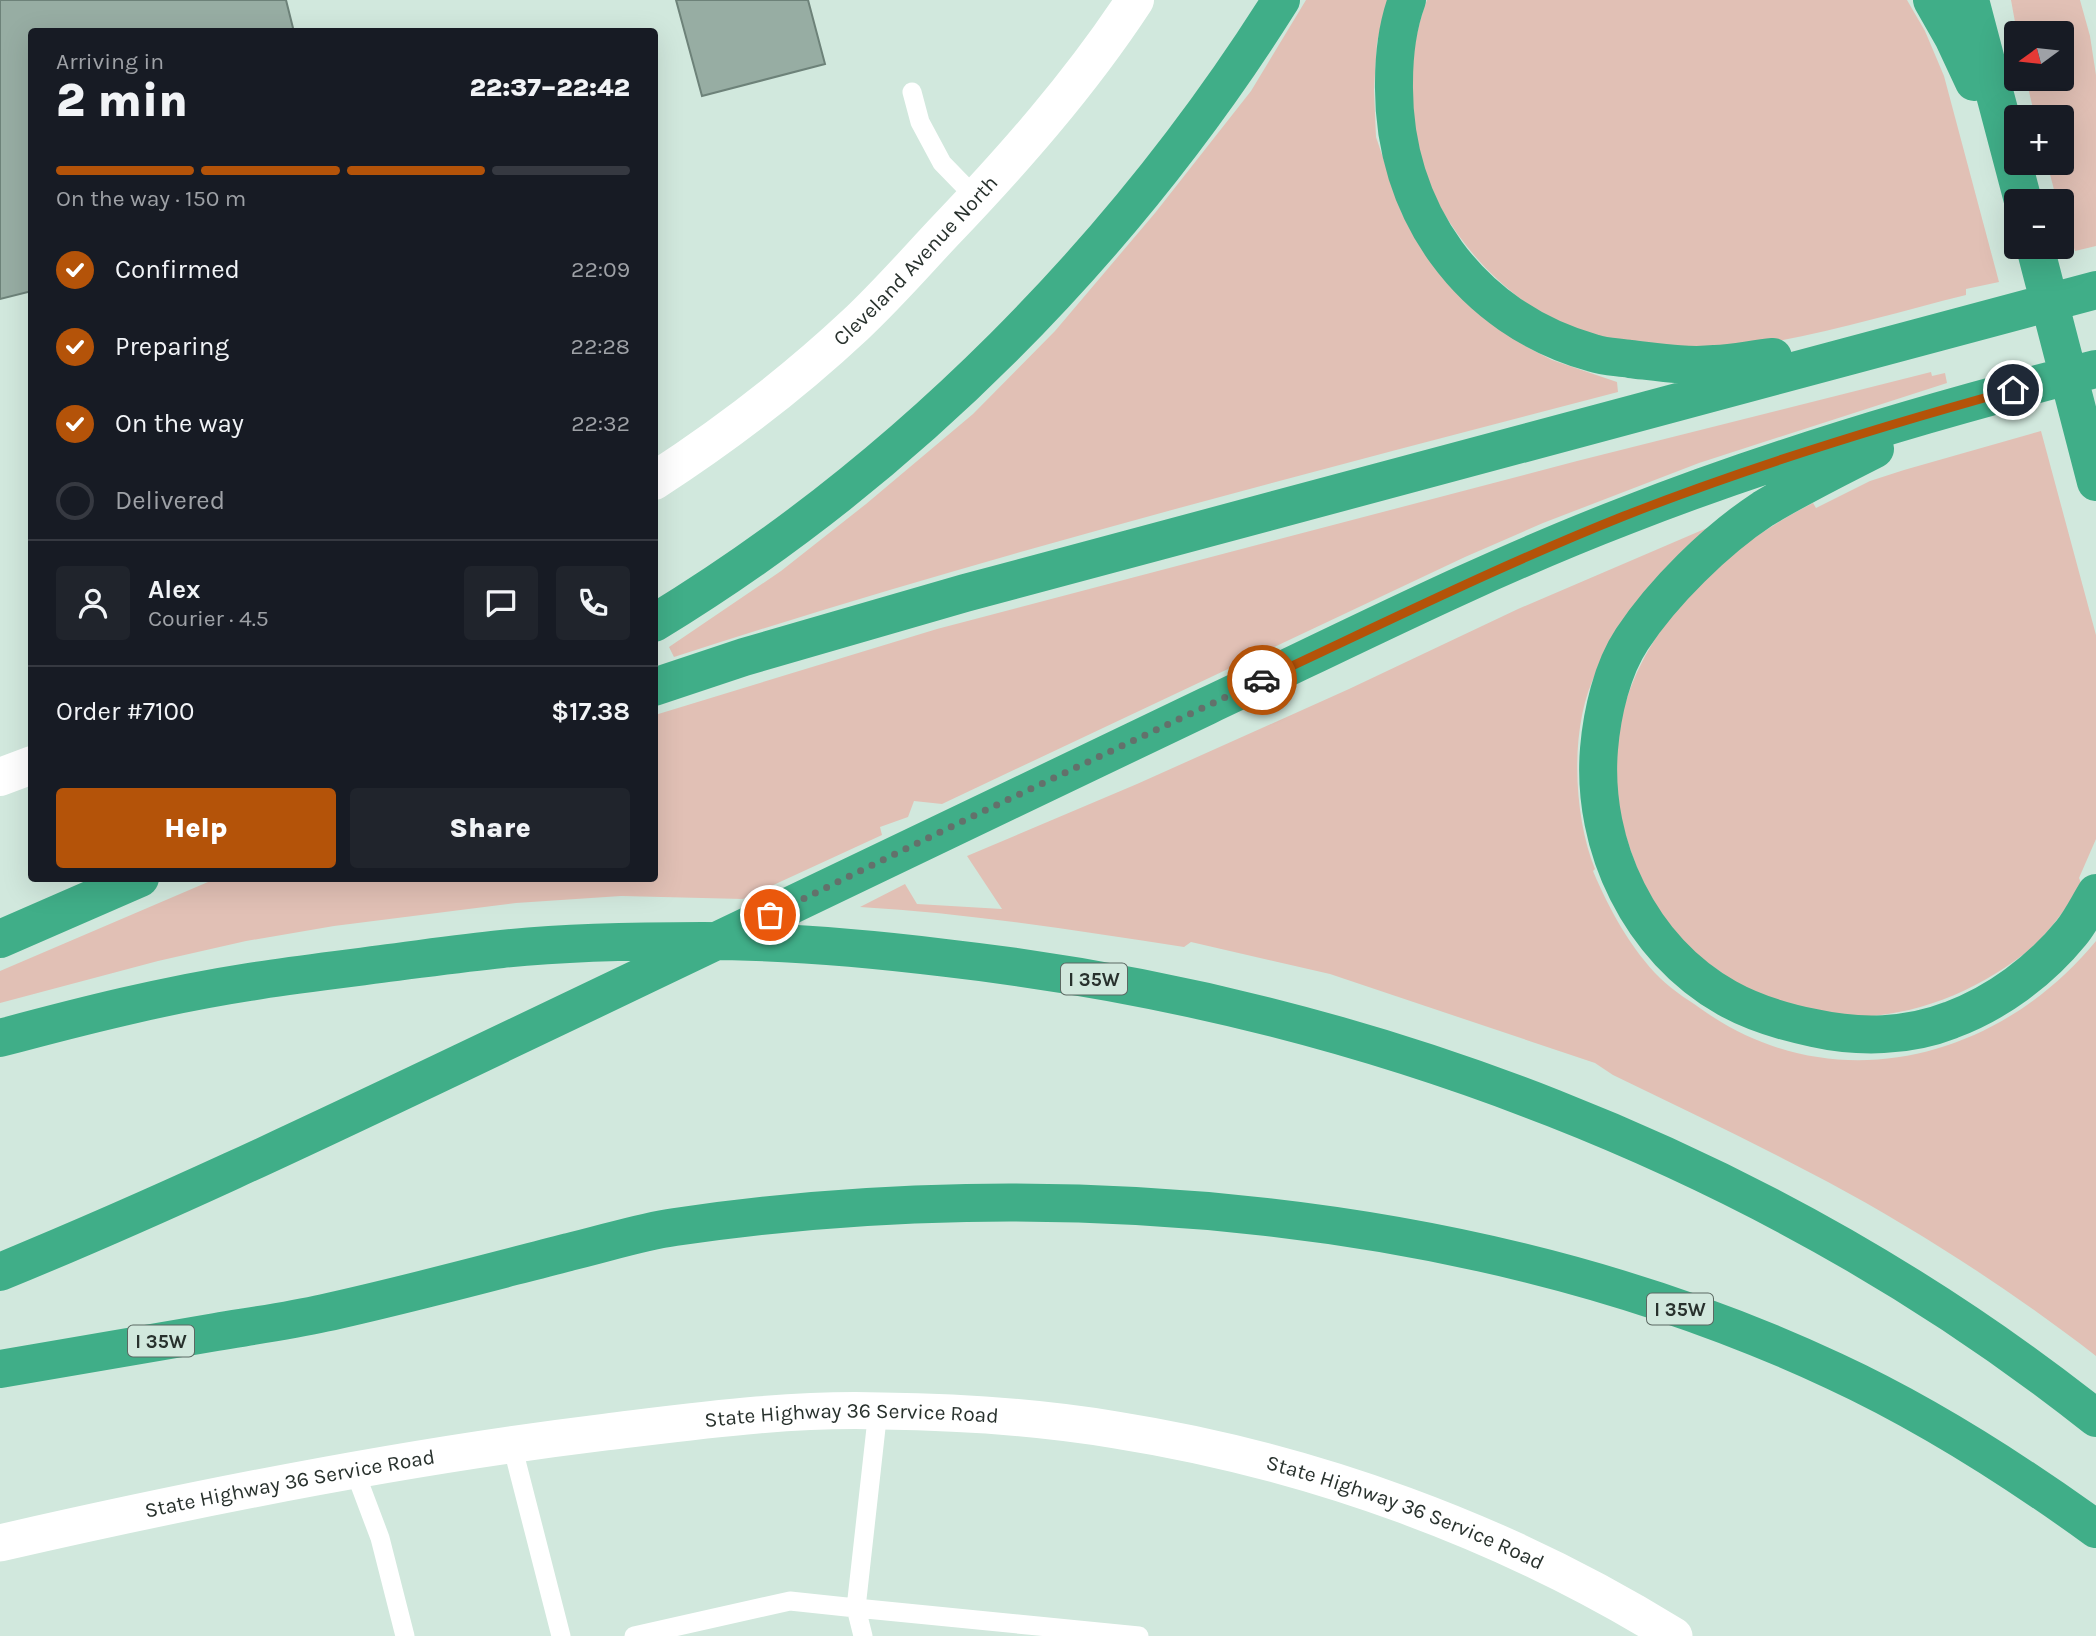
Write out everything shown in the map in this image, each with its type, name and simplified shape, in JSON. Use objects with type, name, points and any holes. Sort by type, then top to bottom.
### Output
[{"type":"highway","points":[[658,621],[806,519],[913,431],[989,361],[1086,261],[1174,154],[1255,41],[1280,0]]},
{"type":"highway","points":[[1407,0],[1394,55],[1394,106],[1401,156],[1414,197],[1439,243],[1470,282],[1511,317],[1535,330],[1594,354],[1653,362],[1712,365],[1955,329]]},
{"type":"highway","points":[[1932,0],[1953,37],[2019,187]]},
{"type":"highway","points":[[1970,0],[2019,187]]},
{"type":"highway","points":[[2038,259],[2096,480]]},
{"type":"highway","points":[[658,686],[744,657],[965,593],[2096,290]]},
{"type":"highway","points":[[0,1272],[309,1135],[1461,585],[1612,521],[1791,456],[1961,404],[2096,369]]},
{"type":"highway","points":[[1961,404],[1762,510],[1712,550],[1667,592],[1630,641],[1611,690],[1601,728],[1597,778],[1603,823],[1618,872],[1640,916],[1671,954],[1705,983],[1728,998],[1781,1021],[1832,1032],[1884,1035],[1907,1031],[1951,1020],[1992,1000],[2037,970],[2073,931],[2096,894]]},
{"type":"highway","points":[[0,939],[131,882]]},
{"type":"highway","name":"I 35W","points":[[0,1038],[102,1010],[247,982],[504,948],[600,942],[708,941],[888,951],[1011,965],[1134,986],[1256,1013],[1376,1046],[1494,1086],[1610,1132],[1723,1184],[1857,1255],[1941,1305],[2043,1376],[2096,1418]]},
{"type":"highway","name":"I 35W","points":[[0,1369],[321,1314],[669,1227],[780,1214],[933,1203],[1047,1202],[1162,1208],[1276,1219],[1389,1235],[1514,1261],[1648,1298],[1737,1329],[1848,1378],[1931,1421],[2024,1477],[2096,1529]]},
{"type":"street","name":"Cleveland Avenue North","points":[[658,478],[755,410],[856,324],[1033,134],[1135,0]]},
{"type":"street","points":[[0,777],[28,766]]},
{"type":"street","name":"State Highway 36 Service Road","points":[[0,1543],[172,1503],[354,1469],[512,1444],[721,1418],[878,1410],[1011,1417],[1116,1430],[1233,1453],[1335,1481],[1446,1521],[1543,1564],[1637,1613],[1674,1636]]},
{"type":"lane","points":[[912,93],[920,122],[942,163],[976,198]]},
{"type":"lane","points":[[863,1636],[856,1608],[878,1410]]},
{"type":"lane","points":[[512,1444],[561,1636]]},
{"type":"lane","points":[[354,1469],[380,1538],[405,1636]]},
{"type":"lane","points":[[634,1636],[790,1601],[1139,1636]]},
{"type":"shaded area","points":[[1306,0],[1388,0],[1377,42],[1374,89],[1376,137],[1402,214],[1417,241],[1480,314],[1525,346],[1552,360],[1617,382],[1618,392],[1025,551],[674,657],[669,647],[781,571],[866,504],[973,414],[1055,331],[1155,213],[1251,91]]},
{"type":"shaded area","points":[[1427,0],[1907,0],[1925,31],[1944,76],[1999,282],[1966,289],[1966,295],[1808,335],[1755,345],[1700,348],[1634,345],[1575,330],[1522,300],[1499,281],[1459,235],[1430,186],[1415,134],[1411,79],[1419,25]]},
{"type":"shaded area","points":[[2011,0],[2080,0],[2090,36],[2096,75],[2096,246],[2075,251],[2074,189],[2054,189],[2050,175],[2074,175],[2074,105],[2032,105],[2029,91],[2074,91],[2074,21],[2015,21]]},
{"type":"shaded area","points":[[1931,372],[1932,376],[1945,373],[1947,383],[1699,463],[1543,523],[1465,557],[942,804],[914,801],[908,817],[880,827],[882,835],[743,899],[621,896],[516,903],[334,926],[246,941],[158,961],[0,1003],[0,971],[208,882],[658,882],[658,714],[937,629],[1577,461]]},
{"type":"shaded area","points":[[2041,431],[2096,635],[2096,839],[2079,878],[2082,885],[2048,930],[2024,954],[1978,983],[1929,1004],[1903,1011],[1850,1017],[1813,1013],[1751,993],[1691,950],[1667,923],[1644,884],[1621,824],[1617,806],[1615,756],[1624,709],[1641,665],[1665,625],[1695,588],[1731,556],[1771,527],[1813,503],[1816,508],[1870,481]]},
{"type":"shaded area","points":[[1714,525],[1605,659],[1588,693],[1578,743],[1577,770],[1582,823],[1599,885],[1630,941],[1649,967],[1671,988],[1707,1013],[1757,1040],[1810,1056],[1862,1060],[1915,1054],[1965,1039],[2013,1014],[2057,981],[2096,941],[2096,1356],[1965,1263],[1863,1201],[1721,1127],[1613,1075],[1595,1063],[1330,974],[1191,942],[1184,947],[982,918],[860,907],[905,884],[917,904],[1002,909],[967,856],[1137,784],[1349,689],[1518,609]]},
{"type":"building","points":[[0,0],[286,0],[293,28],[28,28],[28,292],[0,299]]},
{"type":"building","points":[[676,0],[808,0],[825,64],[702,96]]},
{"type":"way so far","points":[[770,915],[1262,680]]},
{"type":"route","points":[[1262,680],[1461,585],[1625,516],[1791,456],[2013,390]]}]
